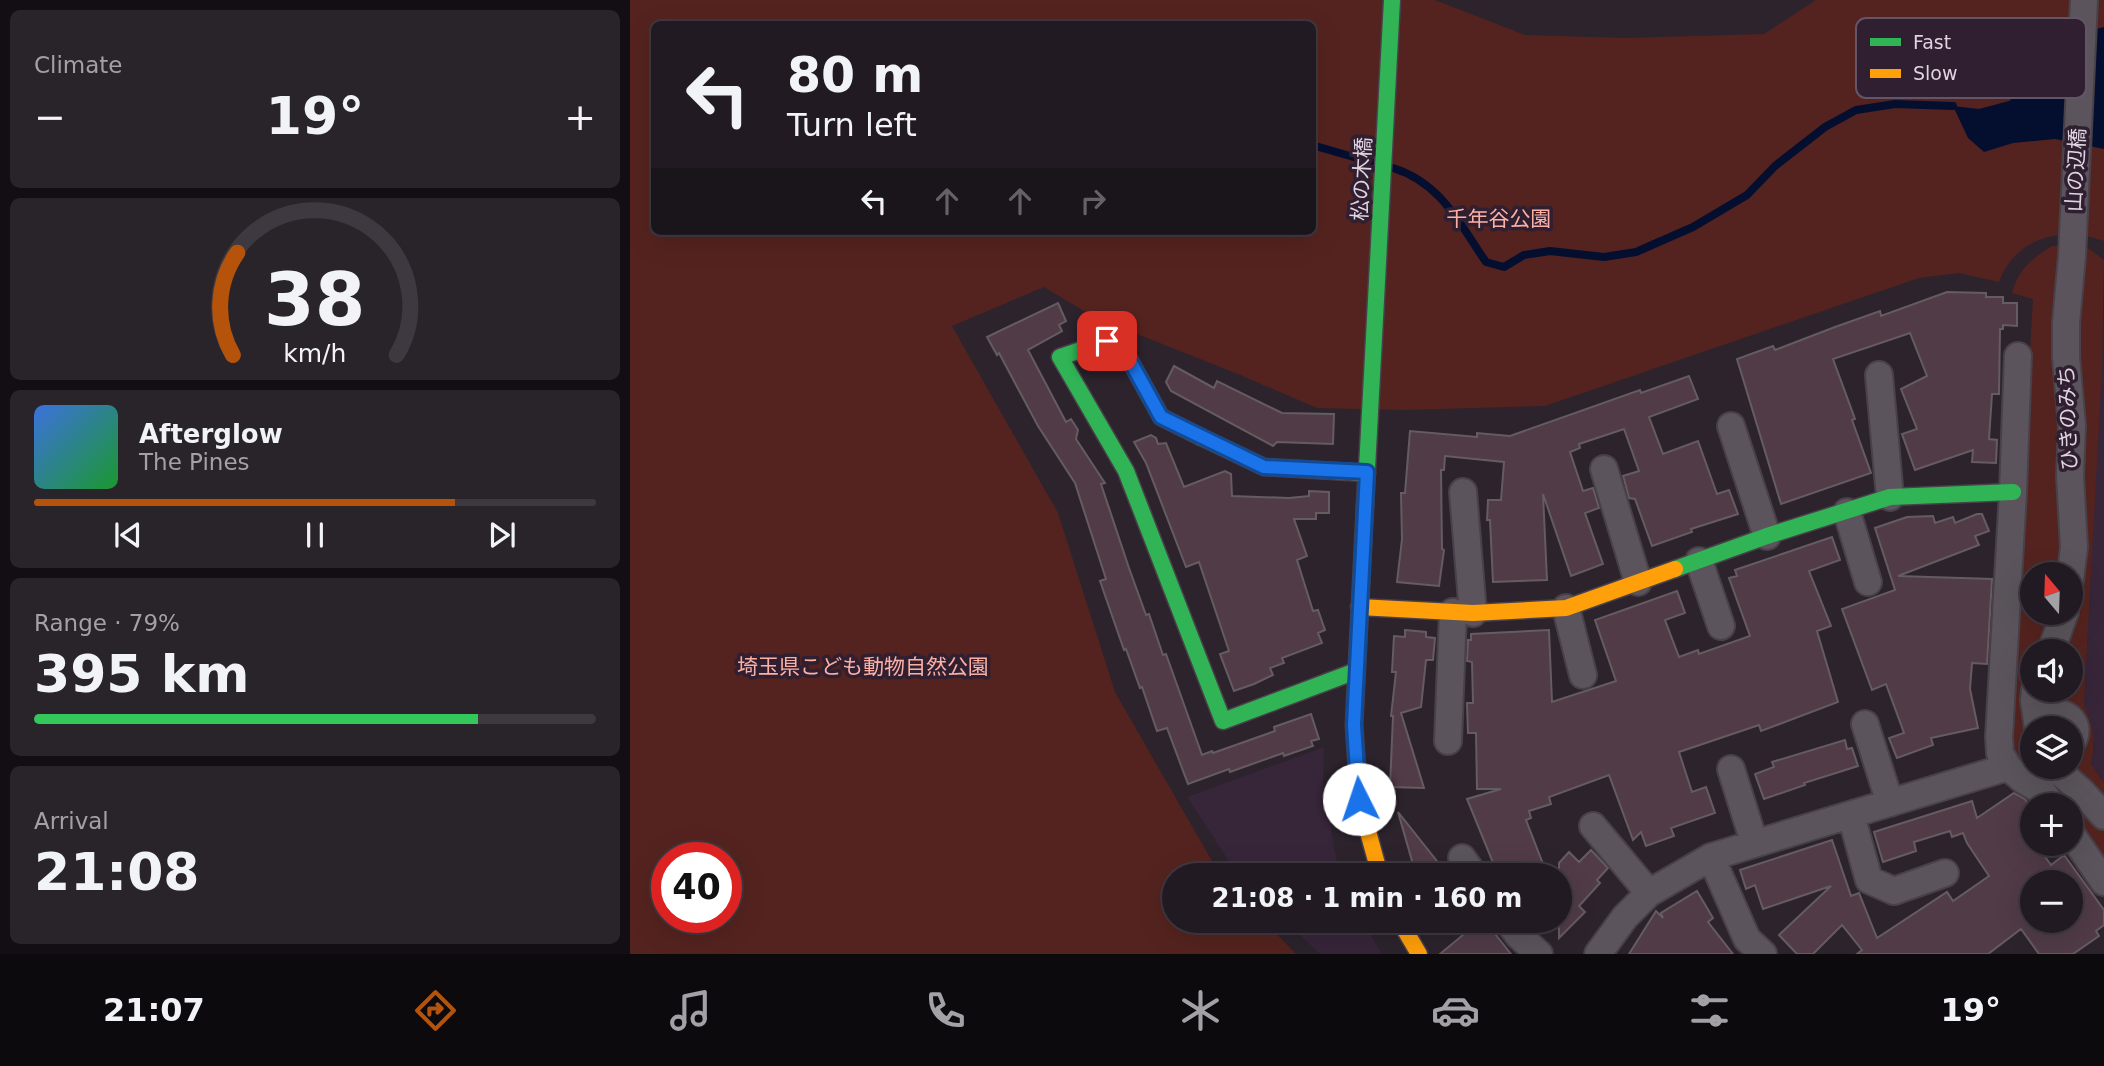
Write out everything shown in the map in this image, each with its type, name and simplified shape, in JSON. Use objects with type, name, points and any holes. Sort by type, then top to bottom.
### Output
[{"type":"street","name":"松の木橋","points":[[1377,863],[1359,799],[1354,725],[1392,0]]},
{"type":"street","name":"山の辺橋","points":[[2083,18],[2084,0]]},
{"type":"street","name":"山の辺橋","points":[[2072,256],[2079,98]]},
{"type":"street","name":"ひきのみち","points":[[2072,256],[2066,357],[2072,426],[2072,562]]},
{"type":"street","points":[[1356,671],[1223,721],[1126,471],[1060,357],[1107,341],[1124,350],[1161,417],[1264,467],[1367,472]]},
{"type":"street","points":[[2018,356],[1999,737],[2000,754],[2008,767],[2043,793]]},
{"type":"street","points":[[1879,375],[1890,497]]},
{"type":"street","points":[[1731,426],[1767,536]]},
{"type":"street","points":[[1604,469],[1638,582]]},
{"type":"street","points":[[1448,741],[1463,613],[1463,492]]},
{"type":"street","points":[[1359,607],[1463,613],[1566,608],[1767,536],[1890,497],[2013,492]]},
{"type":"street","points":[[1847,512],[1868,582]]},
{"type":"street","points":[[1699,561],[1721,625]]},
{"type":"street","points":[[1566,608],[1583,675]]},
{"type":"street","points":[[2048,716],[2066,716]]},
{"type":"street","points":[[1865,724],[1891,803]]},
{"type":"street","points":[[1598,954],[1625,917],[1649,893],[1711,857],[2008,767]]},
{"type":"street","points":[[1731,769],[1754,842]]},
{"type":"street","points":[[2068,779],[2104,816]]},
{"type":"street","points":[[1851,815],[1869,880],[1894,891],[1945,873]]},
{"type":"street","points":[[1593,826],[1649,893]]},
{"type":"street","points":[[2083,851],[2104,882]]},
{"type":"street","points":[[1711,857],[1747,939],[1763,954]]},
{"type":"street","points":[[1407,933],[1419,954]]},
{"type":"street","points":[[1517,933],[1539,954]]},
{"type":"shaded area","points":[[2104,312],[2104,783],[2091,764],[2095,745],[2084,704]]},
{"type":"shaded area","points":[[1324,747],[1323,786],[1338,863],[1230,863],[1187,797]]},
{"type":"shaded area","points":[[1298,933],[1369,933],[1382,954],[1320,954]]},
{"type":"green space","points":[[630,0],[1435,0],[1525,35],[1625,38],[1764,34],[1816,0],[2104,0],[2104,241],[2072,235],[2042,239],[2028,245],[2016,255],[1999,282],[1959,273],[1919,278],[1545,406],[1404,410],[1317,408],[1094,317],[1044,287],[952,326],[1058,513],[1115,692],[1213,863],[1162,863],[1162,933],[1276,933],[1296,954],[630,954]]},
{"type":"green space","points":[[2052,246],[2088,248],[2104,260],[2102,368],[2084,704],[2093,734],[2091,764],[2104,783],[2104,871],[2083,840],[2083,793],[2048,793],[2034,779],[2083,779],[2083,716],[2020,716],[2020,763],[2014,754],[2009,726],[2033,299],[2012,293],[2022,271]]},
{"type":"water","points":[[2104,27],[2104,149],[2055,139],[2013,143],[1984,152],[1968,138],[1953,106],[1979,109],[2013,98],[2086,98],[2086,32]]},
{"type":"building","points":[[1947,292],[1986,293],[1986,297],[2003,297],[2003,303],[2017,303],[2017,326],[2003,325],[2003,329],[2000,329],[1999,394],[1992,394],[1989,439],[1997,440],[1996,463],[1972,462],[1973,450],[1915,470],[1902,434],[1917,429],[1901,389],[1927,376],[1910,333],[1833,359],[1871,473],[1781,504],[1737,359],[1773,346],[1775,350],[1880,311],[1881,316]]},
{"type":"building","points":[[1058,303],[1066,321],[1059,325],[1062,331],[1028,350],[1066,422],[1071,419],[1078,430],[1076,439],[1105,483],[1101,484],[1129,568],[1163,655],[1166,654],[1202,755],[1275,731],[1274,727],[1311,714],[1319,739],[1311,741],[1313,746],[1284,756],[1283,753],[1230,772],[1229,769],[1188,784],[1167,728],[1157,731],[1100,581],[1106,579],[1075,483],[1038,426],[999,353],[997,355],[987,337]]},
{"type":"building","points":[[1174,366],[1214,388],[1217,381],[1282,413],[1334,414],[1333,444],[1277,442],[1273,446],[1171,391],[1166,382]]},
{"type":"building","points":[[1689,376],[1698,399],[1649,417],[1663,454],[1698,441],[1717,494],[1729,490],[1738,514],[1691,529],[1692,532],[1652,546],[1635,499],[1629,498],[1623,476],[1639,471],[1624,429],[1579,444],[1580,448],[1570,452],[1583,491],[1593,488],[1599,508],[1585,513],[1603,564],[1571,576],[1543,494],[1547,580],[1493,582],[1490,520],[1487,520],[1488,500],[1501,500],[1504,462],[1445,456],[1444,470],[1441,470],[1444,550],[1439,586],[1397,582],[1402,539],[1401,493],[1405,493],[1410,431],[1477,437],[1477,433],[1510,436],[1640,390],[1641,393]]},
{"type":"building","points":[[1151,435],[1156,438],[1158,444],[1166,443],[1184,487],[1225,471],[1231,474],[1232,496],[1289,498],[1309,496],[1309,491],[1329,492],[1329,513],[1316,513],[1316,519],[1294,519],[1307,556],[1297,560],[1313,611],[1318,610],[1325,630],[1318,633],[1322,643],[1282,658],[1284,663],[1270,668],[1273,675],[1254,684],[1234,691],[1220,654],[1229,651],[1199,562],[1186,567],[1146,463],[1134,442]]},
{"type":"building","points":[[1982,514],[1989,531],[1975,536],[1979,545],[1898,576],[1992,579],[1987,664],[1972,663],[1970,689],[1978,728],[1931,738],[1933,745],[1897,758],[1889,738],[1904,733],[1886,684],[1872,690],[1842,609],[1895,590],[1875,528],[1907,517],[1933,516],[1935,523],[1953,517],[1955,523]]},
{"type":"building","points":[[1832,537],[1840,560],[1809,571],[1831,626],[1817,631],[1838,702],[1761,731],[1759,725],[1679,752],[1692,792],[1706,787],[1715,813],[1671,828],[1674,836],[1646,846],[1641,832],[1633,840],[1609,775],[1549,797],[1551,804],[1529,811],[1531,818],[1526,820],[1543,863],[1493,863],[1467,799],[1501,789],[1477,789],[1476,733],[1468,733],[1467,703],[1473,703],[1472,662],[1467,661],[1471,634],[1549,630],[1552,702],[1616,681],[1595,620],[1677,591],[1685,613],[1665,620],[1679,657],[1698,650],[1699,654],[1750,636],[1729,578],[1737,576],[1735,570]]},
{"type":"building","points":[[1405,630],[1426,632],[1426,637],[1435,638],[1433,660],[1426,660],[1421,707],[1401,713],[1424,788],[1390,787],[1391,716],[1396,672],[1392,672],[1394,636],[1405,637]]},
{"type":"building","points":[[1845,740],[1847,749],[1852,748],[1858,766],[1764,799],[1755,774],[1774,767],[1772,762]]},
{"type":"building","points":[[2014,793],[2020,796],[2020,856],[2045,856],[2051,865],[2065,856],[2075,870],[2020,870],[2020,930],[1988,954],[1857,954],[1862,950],[1842,925],[1813,954],[1797,954],[1779,935],[1831,886],[1763,909],[1755,885],[1746,889],[1740,870],[1832,840],[1851,896],[1859,893],[1877,938],[1947,892],[1953,901],[1989,876],[1963,833],[1952,837],[1950,831],[1914,842],[1916,851],[1883,862],[1874,832],[1972,801],[1977,818]]},
{"type":"building","points":[[1398,812],[1438,863],[1413,863]]},
{"type":"building","points":[[1591,850],[1608,868],[1597,880],[1600,883],[1579,906],[1585,912],[1572,925],[1572,863],[1559,863],[1569,852],[1579,862]]},
{"type":"building","points":[[2083,881],[2104,910],[2104,925],[2096,931],[2099,936],[2073,954],[2039,954],[2024,933],[2083,933]]},
{"type":"building","points":[[1697,891],[1713,918],[1708,922],[1733,954],[1629,954],[1656,911],[1663,918],[1661,913]]},
{"type":"building","points":[[1465,933],[1494,933],[1511,954],[1440,954]]},
{"type":"waterway","points":[[1393,168],[1410,175],[1436,194],[1457,219],[1486,262],[1504,267],[1524,255],[1550,251],[1604,257],[1636,252],[1693,227],[1747,195],[1775,166],[1825,127],[1856,110],[1895,104],[1953,106]]},
{"type":"waterway","points":[[1316,146],[1374,163]]},
{"type":"traffic: fast","points":[[1365,506],[1392,0]]},
{"type":"traffic: fast","points":[[1201,437],[1161,417],[1124,350],[1107,341],[1060,357],[1126,471],[1223,721],[1356,671]]},
{"type":"traffic: fast","points":[[1675,569],[1890,497],[2013,492]]},
{"type":"traffic: slow","points":[[1201,437],[1264,467],[1367,473]]},
{"type":"traffic: slow","points":[[1365,506],[1354,725],[1359,799],[1377,863]]},
{"type":"traffic: slow","points":[[1359,607],[1473,613],[1566,608],[1675,569]]},
{"type":"traffic: slow","points":[[1407,933],[1419,954]]},
{"type":"route","points":[[1107,341],[1124,350],[1161,417],[1264,467],[1367,472],[1354,725],[1359,799]]},
{"type":"park label","name":"千年谷公園","points":[[1499,219]]},
{"type":"park label","name":"埼玉県こども動物自然公園","points":[[863,667]]}]
